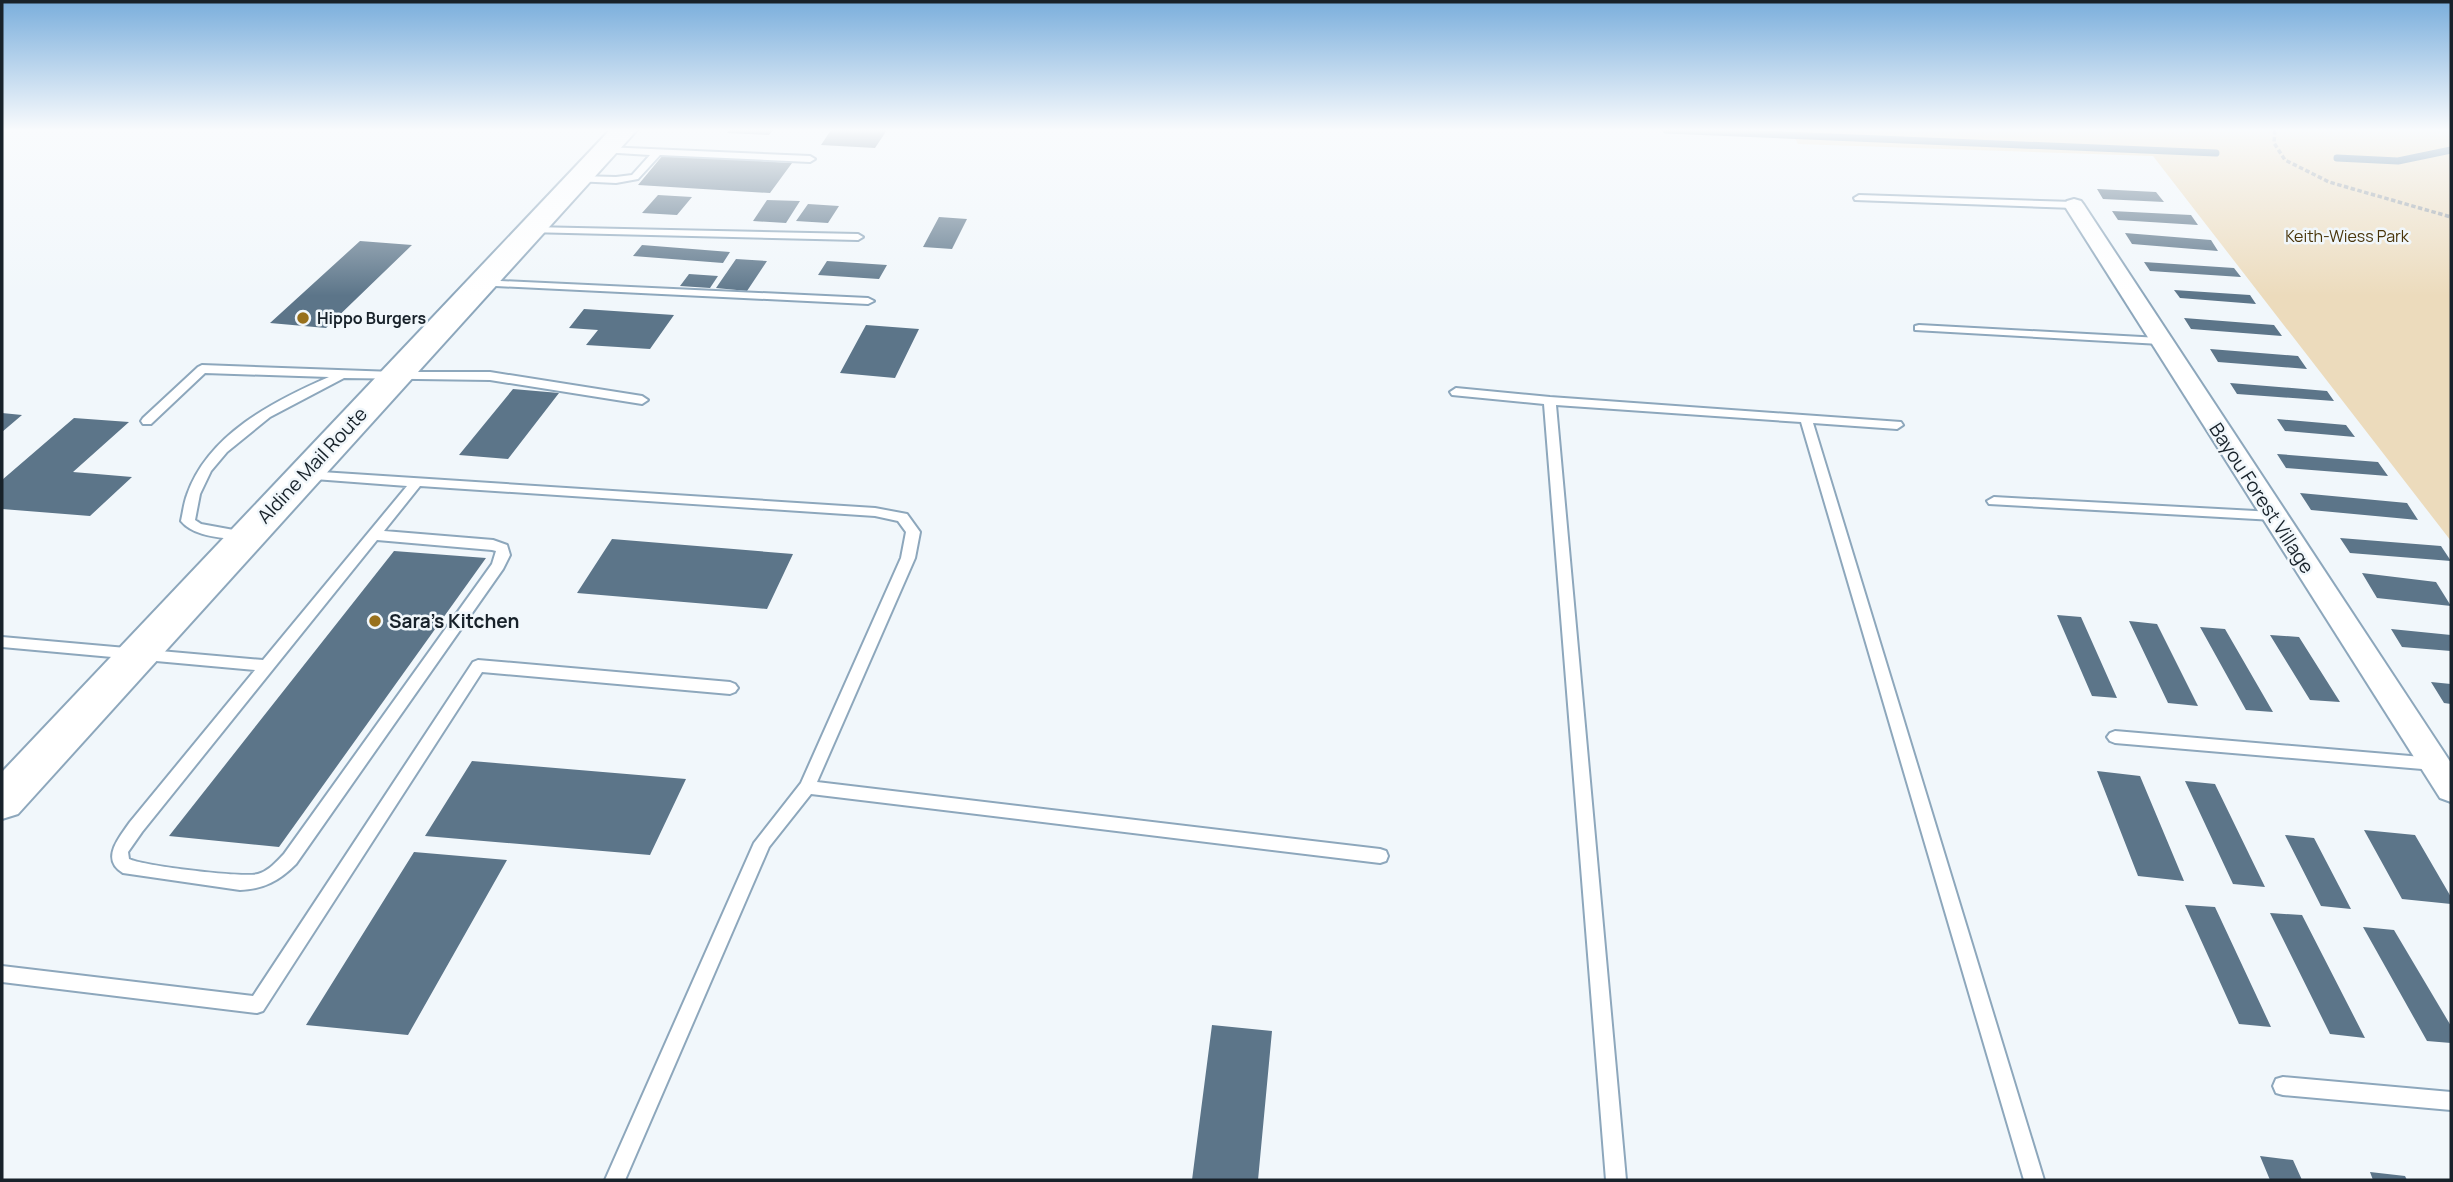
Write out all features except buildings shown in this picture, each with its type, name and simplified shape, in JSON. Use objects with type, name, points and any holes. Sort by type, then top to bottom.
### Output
[{"type":"main road","name":"Aldine Mail Route","points":[[2,801],[572,185]]},
{"type":"street","name":"Bayou Forest Village","points":[[2074,205],[2451,789]]},
{"type":"lane","points":[[1859,198],[2074,205]]},
{"type":"lane","points":[[531,230],[858,237]]},
{"type":"lane","points":[[480,283],[868,301]]},
{"type":"lane","points":[[1919,328],[2160,341]]},
{"type":"lane","points":[[147,421],[202,369],[394,376],[490,376],[642,401]]},
{"type":"lane","points":[[246,536],[197,528],[188,522],[190,500],[212,459],[234,436],[270,411],[297,395],[345,374]]},
{"type":"lane","points":[[1456,392],[1897,425]]},
{"type":"lane","points":[[1550,401],[1616,1180]]},
{"type":"lane","points":[[1806,419],[2034,1180]]},
{"type":"lane","points":[[303,474],[875,512],[902,517],[913,532],[908,558],[807,787],[762,843],[615,1180]]},
{"type":"lane","points":[[374,535],[493,545],[502,548],[503,555],[498,566],[290,859],[273,877],[240,883],[129,868],[121,863],[120,851],[136,827],[416,482]]},
{"type":"lane","points":[[1994,501],[2274,516]]},
{"type":"lane","points":[[2,642],[267,666]]},
{"type":"lane","points":[[2,974],[257,1005],[478,666],[730,688]]},
{"type":"lane","points":[[2115,737],[2435,764]]},
{"type":"lane","points":[[807,787],[1380,856]]},
{"type":"lane","points":[[2283,1086],[2451,1101]]},
{"type":"path","points":[[2343,185],[2451,217]]},
{"type":"green space","name":"Keith-Wiess Park","points":[[2176,185],[2451,185],[2451,541]]},
{"type":"place","name":"Hippo Burgers","points":[[303,318]]},
{"type":"place","name":"Sara's Kitchen","points":[[375,621]]}]
